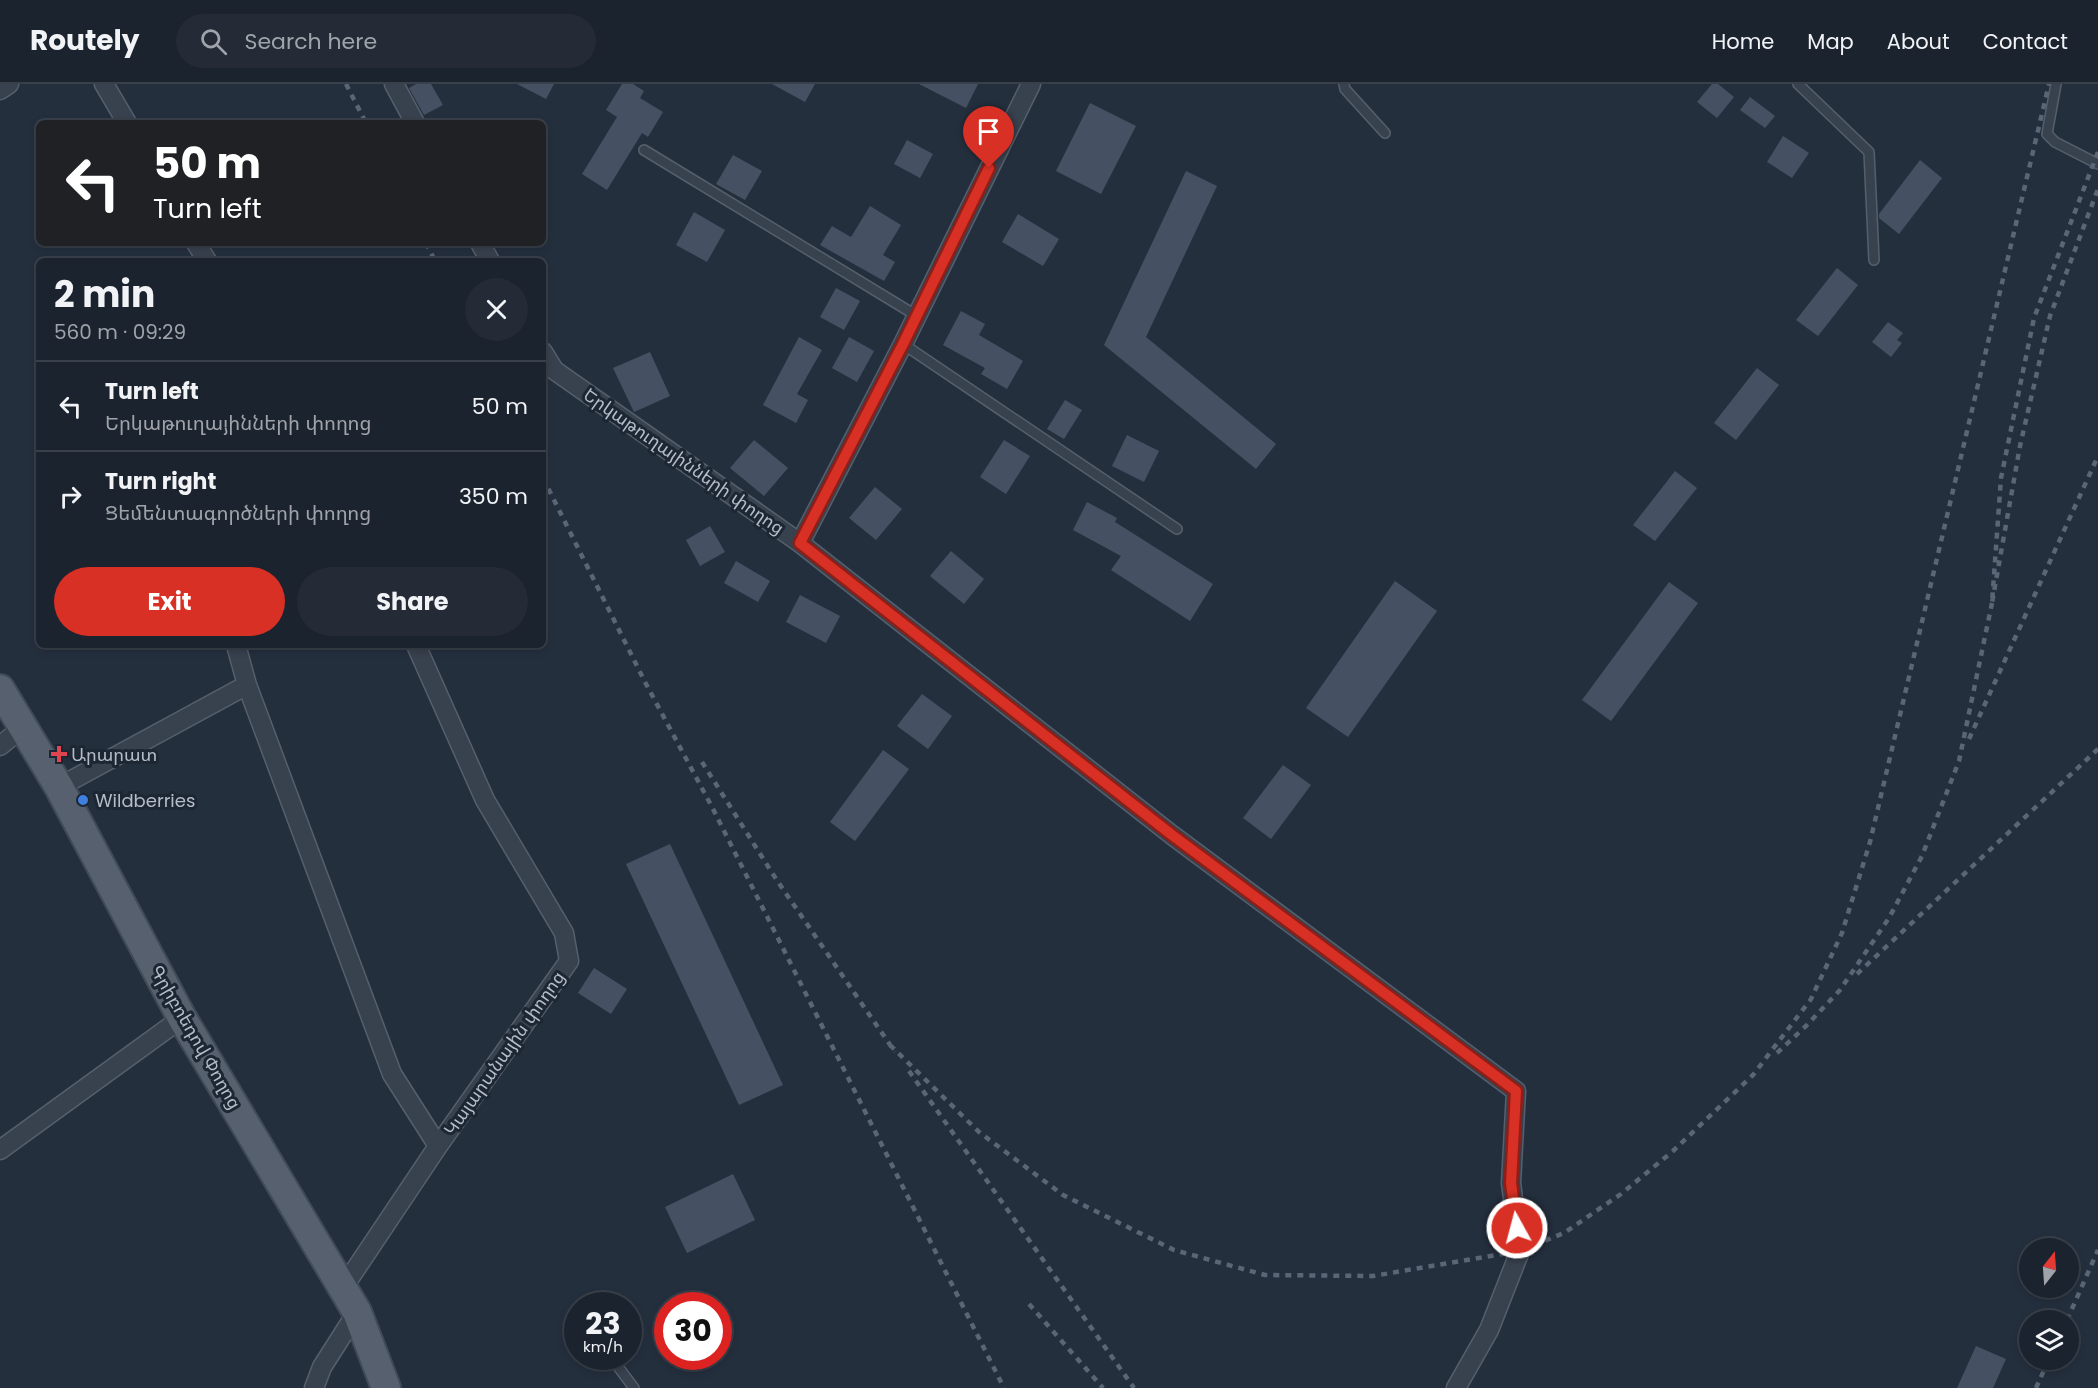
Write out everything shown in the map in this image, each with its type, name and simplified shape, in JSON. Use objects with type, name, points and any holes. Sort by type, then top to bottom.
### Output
[{"type":"main road","name":"Գրիբոեդով Փողոց","points":[[0,689],[59,787],[182,1018],[350,1300],[386,1388]]},
{"type":"street","points":[[0,90],[9,84]]},
{"type":"street","points":[[104,84],[125,120]]},
{"type":"street","points":[[394,84],[413,120]]},
{"type":"street","points":[[800,543],[903,344],[1031,84]]},
{"type":"street","name":"Երկաթուղայինների փողոց","points":[[546,357],[554,370],[800,543],[1172,835],[1516,1091],[1511,1183],[1520,1251],[1489,1330],[1456,1388]]},
{"type":"street","points":[[238,648],[247,685],[392,1074],[438,1146]]},
{"type":"street","name":"Կայարանային փողոց","points":[[314,1388],[350,1300],[438,1146],[569,961],[564,933],[485,800],[417,648]]},
{"type":"street","points":[[59,787],[247,685]]},
{"type":"street","points":[[0,746],[23,727]]},
{"type":"street","points":[[0,1150],[182,1018]]},
{"type":"lane","points":[[1344,84],[1345,89],[1384,133]]},
{"type":"lane","points":[[1798,84],[1869,152],[1874,260]]},
{"type":"lane","points":[[2056,84],[2047,134],[2055,142],[2098,164]]},
{"type":"lane","points":[[644,150],[917,316]]},
{"type":"lane","points":[[903,344],[1177,529]]},
{"type":"lane","points":[[620,1370],[634,1388]]},
{"type":"building","points":[[416,84],[431,84],[443,105],[424,115],[409,88]]},
{"type":"building","points":[[517,84],[554,84],[546,99]]},
{"type":"building","points":[[622,84],[633,84],[644,91],[640,98],[663,112],[648,137],[642,133],[607,190],[582,174],[617,117],[606,110]]},
{"type":"building","points":[[772,84],[815,84],[805,102]]},
{"type":"building","points":[[919,84],[978,84],[966,108]]},
{"type":"building","points":[[1712,84],[1718,84],[1734,97],[1717,118],[1697,102]]},
{"type":"building","points":[[1750,97],[1775,116],[1765,128],[1740,110]]},
{"type":"building","points":[[1090,103],[1136,126],[1101,194],[1056,171]]},
{"type":"building","points":[[1783,136],[1809,153],[1792,178],[1767,162]]},
{"type":"building","points":[[907,140],[933,154],[920,178],[894,164]]},
{"type":"building","points":[[733,155],[762,171],[745,200],[716,184]]},
{"type":"building","points":[[1920,160],[1942,178],[1899,234],[1879,218],[1879,214]]},
{"type":"building","points":[[1186,171],[1217,186],[1146,337],[1276,444],[1256,469],[1104,345]]},
{"type":"building","points":[[870,206],[901,225],[883,255],[895,262],[884,281],[820,245],[832,226],[851,237]]},
{"type":"building","points":[[694,212],[725,230],[707,262],[676,245]]},
{"type":"building","points":[[1018,214],[1059,239],[1043,266],[1002,242]]},
{"type":"building","points":[[1837,268],[1858,285],[1818,336],[1796,320]]},
{"type":"building","points":[[836,288],[860,301],[844,330],[820,317]]},
{"type":"building","points":[[961,311],[985,324],[979,335],[1023,361],[1007,389],[981,374],[985,368],[943,345]]},
{"type":"building","points":[[1888,322],[1903,333],[1897,340],[1902,343],[1891,357],[1872,342]]},
{"type":"building","points":[[799,337],[822,350],[797,394],[808,400],[796,423],[763,405]]},
{"type":"building","points":[[849,337],[874,351],[857,382],[832,368]]},
{"type":"building","points":[[650,352],[670,396],[634,412],[613,368]]},
{"type":"building","points":[[1757,368],[1779,385],[1736,440],[1714,423]]},
{"type":"building","points":[[1065,400],[1082,410],[1064,439],[1047,429]]},
{"type":"building","points":[[1127,435],[1159,451],[1144,482],[1112,466]]},
{"type":"building","points":[[754,440],[788,468],[764,496],[730,468]]},
{"type":"building","points":[[1004,440],[1030,456],[1006,494],[980,477]]},
{"type":"building","points":[[1675,471],[1697,488],[1655,541],[1633,525]]},
{"type":"building","points":[[875,487],[902,509],[876,540],[849,518]]},
{"type":"building","points":[[1087,502],[1117,518],[1115,522],[1213,584],[1190,621],[1111,570],[1121,556],[1073,530]]},
{"type":"building","points":[[710,526],[725,552],[700,566],[686,540]]},
{"type":"building","points":[[951,551],[984,579],[964,604],[930,576]]},
{"type":"building","points":[[736,561],[770,581],[758,602],[724,583]]},
{"type":"building","points":[[1395,581],[1437,611],[1348,737],[1306,708]]},
{"type":"building","points":[[1669,582],[1698,603],[1611,721],[1582,700]]},
{"type":"building","points":[[800,595],[840,616],[826,643],[786,622]]},
{"type":"building","points":[[922,694],[952,716],[928,749],[897,726]]},
{"type":"building","points":[[883,750],[909,769],[855,841],[830,822]]},
{"type":"building","points":[[1283,765],[1311,785],[1271,839],[1243,818]]},
{"type":"building","points":[[670,844],[783,1085],[739,1105],[626,864]]},
{"type":"building","points":[[594,968],[627,989],[611,1014],[578,993]]},
{"type":"building","points":[[733,1174],[755,1220],[687,1253],[665,1207]]},
{"type":"building","points":[[1976,1346],[2006,1359],[1993,1388],[1957,1388]]},
{"type":"railway","points":[[346,84],[364,120]]},
{"type":"railway","points":[[890,1045],[979,1132],[1063,1195],[1174,1250],[1265,1275],[1373,1276],[1520,1251],[1564,1233],[1621,1194],[1673,1151],[1753,1075],[1811,999],[1842,933],[1870,842],[2049,84]]},
{"type":"railway","points":[[2098,152],[2034,318],[2001,478],[1992,603],[2020,446],[2050,316],[2098,189]]},
{"type":"railway","points":[[428,246],[434,258]]},
{"type":"railway","points":[[1969,739],[2098,456]]},
{"type":"railway","points":[[546,484],[645,682],[712,807],[1004,1388]]},
{"type":"railway","points":[[1777,1053],[1840,990],[1889,918],[1922,856],[1959,761],[1992,603]]},
{"type":"railway","points":[[1857,974],[2098,749]]},
{"type":"railway","points":[[702,762],[776,879],[895,1052]]},
{"type":"railway","points":[[909,1071],[1134,1388]]},
{"type":"railway","points":[[2071,1310],[2098,1250]]},
{"type":"railway","points":[[1029,1304],[1103,1388]]},
{"type":"railway","points":[[2036,1388],[2044,1370]]},
{"type":"place","name":"Արարատ","points":[[59,754]]},
{"type":"place","name":"Wildberries","points":[[83,800]]},
{"type":"route","points":[[989,168],[903,344],[800,543],[1172,835],[1516,1091],[1511,1183],[1517,1228]]}]
